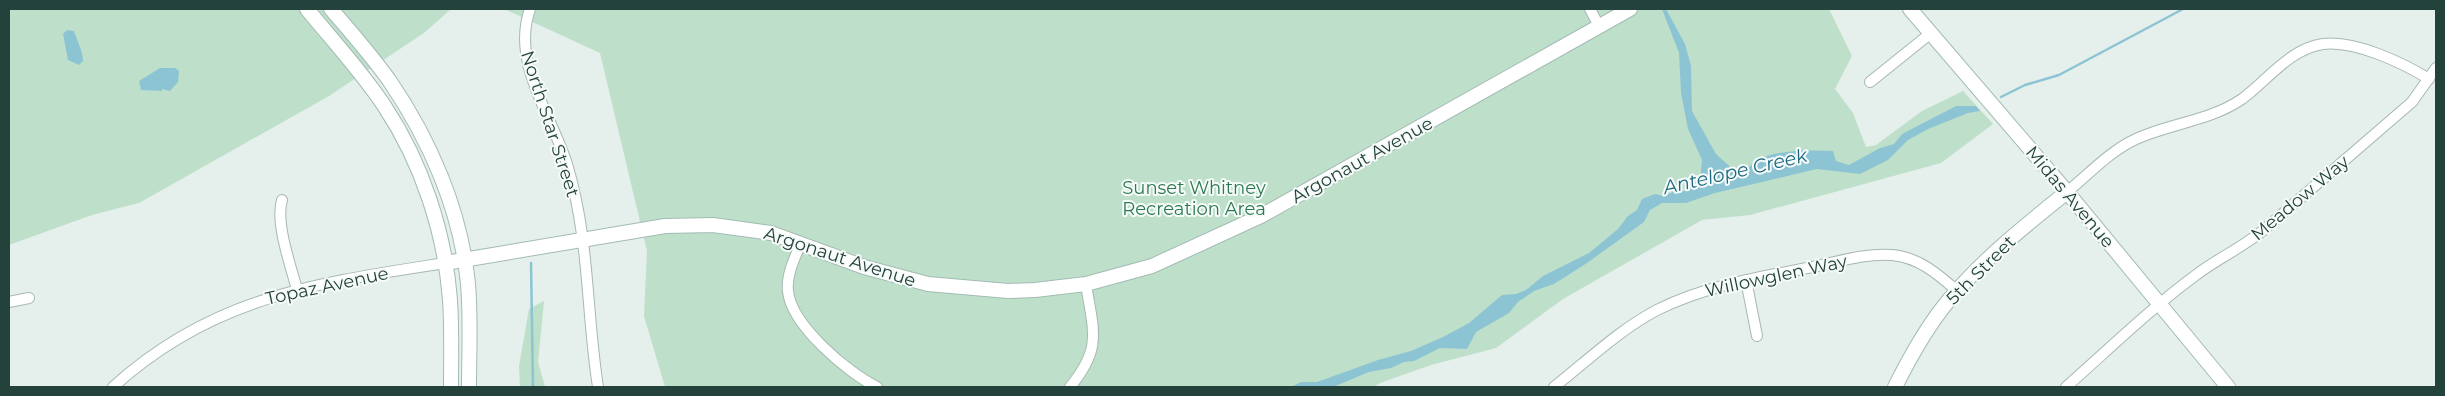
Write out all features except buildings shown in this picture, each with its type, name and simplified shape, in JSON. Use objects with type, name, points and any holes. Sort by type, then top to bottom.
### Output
[{"type":"street","points":[[307,9],[373,90],[397,128],[427,193],[446,263],[450,302],[451,387]]},
{"type":"street","points":[[331,9],[388,79],[425,141],[445,188],[464,260],[469,302],[469,387]]},
{"type":"street","name":"North Star Street","points":[[530,9],[524,33],[527,60],[567,164],[584,240],[598,387]]},
{"type":"street","points":[[1590,9],[1599,26]]},
{"type":"street","name":"Argonaut Avenue","points":[[446,263],[693,224],[753,230],[802,243],[864,267],[899,278],[955,288],[1035,290],[1086,284],[1152,266],[1261,216],[1630,9]]},
{"type":"street","name":"Midas Avenue","points":[[1910,9],[2067,192],[2228,387]]},
{"type":"street","points":[[1870,82],[1931,33]]},
{"type":"street","points":[[2067,192],[2116,151],[2132,141],[2229,107],[2244,98],[2292,57],[2307,48],[2324,44],[2358,49],[2398,62],[2429,79]]},
{"type":"street","name":"Meadow Way","points":[[2066,387],[2160,304],[2210,264],[2255,238],[2412,102],[2436,68]]},
{"type":"street","name":"5th Street","points":[[1895,387],[1917,345],[1948,301],[1979,267],[2067,192]]},
{"type":"street","points":[[282,200],[280,207],[281,224],[297,290]]},
{"type":"street","points":[[802,243],[788,286],[792,307],[800,320],[832,354],[853,372],[877,387]]},
{"type":"street","name":"Willowglen Way","points":[[1554,387],[1615,338],[1656,311],[1699,292],[1746,280],[1863,257],[1893,255],[1920,263],[1934,271],[1957,291]]},
{"type":"street","name":"Topaz Avenue","points":[[113,387],[156,353],[201,326],[257,301],[317,284],[446,263]]},
{"type":"street","points":[[1746,280],[1757,336]]},
{"type":"street","points":[[1070,387],[1084,368],[1093,347],[1094,323],[1086,284]]},
{"type":"street","points":[[9,302],[29,298]]},
{"type":"green space","points":[[9,9],[451,9],[424,33],[329,96],[139,203],[92,215],[9,245]]},
{"type":"green space","name":"Sunset Whitney Recreation Area","points":[[504,9],[1829,9],[1852,56],[1835,89],[1853,113],[1866,147],[1876,145],[1922,111],[1963,91],[1993,124],[1941,163],[1750,215],[1702,220],[1563,299],[1496,348],[1431,365],[1380,383],[1374,387],[665,387],[644,316],[647,251],[600,53]]},
{"type":"green space","points":[[544,301],[538,362],[545,387],[520,387],[519,366],[529,309]]},
{"type":"water","points":[[1662,9],[1666,9],[1685,44],[1691,66],[1692,111],[1716,154],[1740,176],[1763,158],[1792,151],[1833,151],[1836,161],[1849,165],[1880,148],[1894,144],[1902,134],[1956,106],[1976,106],[1980,111],[1968,113],[1928,129],[1908,140],[1888,160],[1860,174],[1817,169],[1715,193],[1686,203],[1662,203],[1650,210],[1644,222],[1587,263],[1554,284],[1534,291],[1518,302],[1509,313],[1476,332],[1467,349],[1440,348],[1414,361],[1369,372],[1333,387],[1291,387],[1301,382],[1317,382],[1378,360],[1411,351],[1443,337],[1469,323],[1502,295],[1516,294],[1526,290],[1543,276],[1589,253],[1618,229],[1628,216],[1637,210],[1642,199],[1655,194],[1664,196],[1675,191],[1686,191],[1700,181],[1702,160],[1688,129],[1681,93],[1679,53]]},
{"type":"water","points":[[67,30],[74,31],[81,50],[83,61],[79,65],[68,60],[63,34]]},
{"type":"water","points":[[160,68],[175,68],[179,71],[178,82],[170,91],[162,89],[162,91],[141,90],[139,81]]},
{"type":"waterway","name":"Antelope Creek","points":[[2001,97],[2025,85],[2059,75],[2183,9]]},
{"type":"waterway","points":[[531,263],[533,387]]}]
